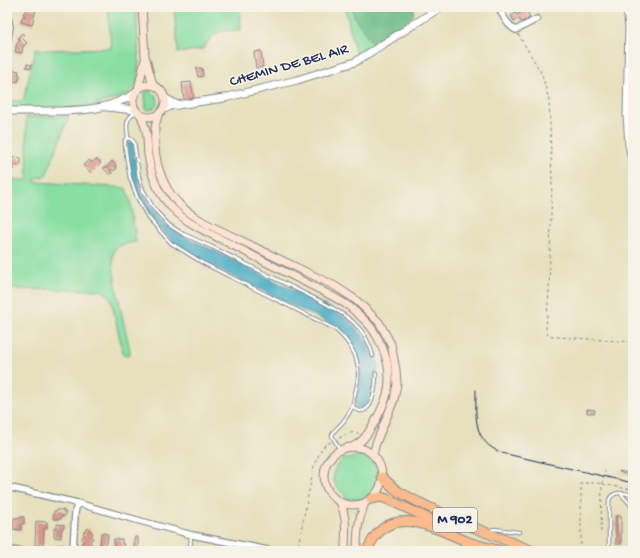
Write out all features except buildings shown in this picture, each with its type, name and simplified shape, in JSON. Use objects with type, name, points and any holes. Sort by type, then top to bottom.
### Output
[{"type":"highway","name":"M 902","points":[[382,477],[396,490],[418,502],[465,524],[533,551]]},
{"type":"highway","name":"M 902","points":[[368,501],[381,497],[387,499],[468,537],[502,551]]},
{"type":"highway","points":[[367,551],[373,539],[381,530],[390,524],[404,521],[417,522],[472,543],[502,551]]},
{"type":"main road","points":[[142,7],[146,56],[153,85]]},
{"type":"main road","points":[[146,56],[133,102],[145,127],[150,168],[155,184],[162,197],[174,211],[188,223],[330,295],[351,308],[372,329],[384,349],[389,382],[387,394],[380,414],[360,443],[340,450],[333,455],[327,462],[324,471],[324,480],[327,489],[332,496],[340,502],[356,505],[368,501],[377,493],[381,486],[382,469],[378,461],[367,450],[360,447],[352,447]]},
{"type":"main road","points":[[136,91],[145,85],[153,85],[162,91],[165,98],[165,105],[155,129],[155,149],[158,168],[164,182],[169,192],[180,204],[193,216],[205,223],[335,286],[356,300],[379,322],[391,344],[397,384],[394,400],[376,443],[373,455]]},
{"type":"main road","points":[[137,112],[144,117],[151,117],[161,112]]},
{"type":"main road","points":[[357,551],[358,523],[368,501]]},
{"type":"main road","points":[[340,502],[345,516],[346,525],[345,551]]},
{"type":"street","name":"CHEMIN DE BEL AIR","points":[[161,112],[170,106],[224,98],[297,80],[355,62],[441,7]]},
{"type":"street","points":[[498,7],[509,25],[516,30],[537,18]]},
{"type":"street","points":[[627,7],[629,28],[627,119],[629,145],[633,162]]},
{"type":"street","points":[[7,15],[10,27],[7,43]]},
{"type":"street","points":[[7,111],[89,110],[105,107],[126,99],[136,91]]},
{"type":"street","points":[[165,98],[177,105]]},
{"type":"street","points":[[105,107],[137,112]]},
{"type":"street","points":[[7,487],[77,503],[192,535],[273,551]]},
{"type":"street","points":[[73,551],[77,503]]},
{"type":"lane","points":[[137,112],[130,116],[127,123],[128,138],[125,140],[130,178],[137,197],[147,216],[171,243],[203,263],[335,329],[346,338],[356,357],[358,379],[356,392],[352,402],[353,406],[347,417],[333,431],[332,436],[340,450]]},
{"type":"lane","points":[[128,138],[134,142],[139,177],[143,190],[154,209],[169,225],[183,234],[337,310],[351,319],[367,338],[373,356]]},
{"type":"lane","points":[[353,406],[362,411],[368,408],[374,392],[376,373]]},
{"type":"lane","points":[[608,551],[609,500],[613,494],[633,495]]},
{"type":"lane","points":[[621,494],[631,505],[633,511]]},
{"type":"lane","points":[[484,532],[494,529],[519,532]]},
{"type":"lane","points":[[190,551],[192,535]]},
{"type":"lane","points":[[459,538],[464,542],[461,549],[463,551]]},
{"type":"path","points":[[516,30],[542,74],[549,100],[552,180],[549,291],[546,328],[548,335],[633,342]]},
{"type":"path","points":[[296,551],[314,466],[320,452],[325,445],[352,432],[362,435]]},
{"type":"path","points":[[601,532],[602,483],[605,471]]},
{"type":"path","points":[[581,551],[581,483],[602,483],[633,490]]},
{"type":"green space","points":[[108,7],[136,7],[139,62],[136,85],[127,95],[89,106],[65,109],[7,110],[7,101],[23,101],[36,48],[44,50],[111,48]]},
{"type":"green space","points":[[174,7],[239,7],[241,30],[218,32],[211,38],[203,49],[178,53]]},
{"type":"green space","points":[[345,7],[352,7],[355,18],[373,44],[356,55]]},
{"type":"green space","points":[[352,7],[408,7],[414,10],[413,17],[373,44],[355,18]]},
{"type":"green space","points":[[149,91],[156,96],[158,102],[154,108],[146,110],[145,92]]},
{"type":"green space","points":[[69,116],[46,176],[36,178],[34,181],[126,188],[131,204],[136,242],[124,244],[118,247],[114,251],[113,258],[116,283],[130,351],[127,355],[124,355],[123,353],[111,299],[103,290],[7,289],[7,179],[28,180],[26,117]]},
{"type":"green space","points":[[357,454],[367,458],[374,464],[378,481],[368,496],[359,499],[347,499],[335,484],[334,472],[340,462],[352,458]]},
{"type":"water","points":[[132,142],[133,144],[141,188],[149,204],[167,225],[189,239],[322,304],[353,324],[364,338],[371,356],[375,356],[379,365],[377,373],[374,374],[372,395],[366,406],[360,408],[356,407],[356,397],[361,373],[360,365],[351,343],[339,330],[333,325],[199,259],[171,240],[155,223],[142,204],[133,183],[130,172],[127,144]]},
{"type":"tram line","points":[[476,390],[476,419],[478,427],[485,442],[492,448],[502,453],[633,483]]}]
